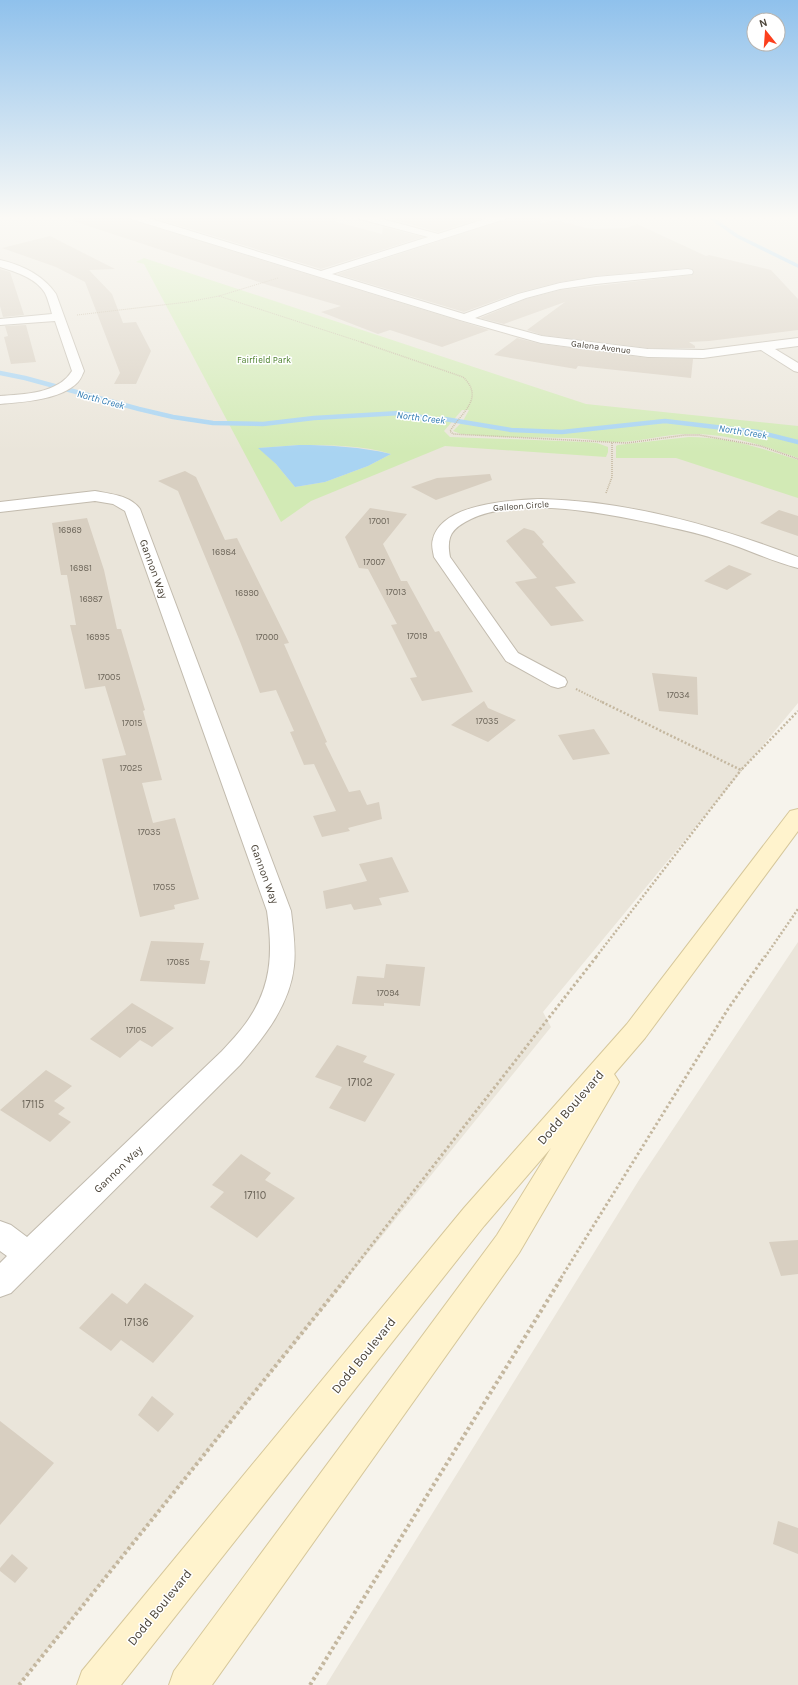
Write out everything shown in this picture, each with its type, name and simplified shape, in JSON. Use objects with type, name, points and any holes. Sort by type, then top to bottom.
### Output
[{"type":"street","points":[[0,400],[47,393],[72,382],[76,378],[78,371],[51,296]]},
{"type":"street","name":"Galena Avenue","points":[[391,296],[464,318],[541,339],[648,353],[703,354],[798,342]]},
{"type":"street","points":[[464,318],[523,296]]},
{"type":"street","points":[[0,322],[58,317]]},
{"type":"street","points":[[764,346],[798,368]]},
{"type":"street","name":"Gannon Way","points":[[0,507],[95,496],[118,500],[132,509],[279,911],[283,939],[282,967],[273,999],[255,1030],[232,1058],[0,1283]]},
{"type":"street","name":"Galleon Circle","points":[[558,682],[512,657],[442,557],[440,536],[449,525],[480,510],[500,506],[557,504],[601,508],[720,535],[798,563]]},
{"type":"street","name":"Dodd Boulevard","points":[[96,1685],[474,1217],[636,1031],[798,816]]},
{"type":"street","name":"Dodd Boulevard","points":[[188,1685],[508,1244],[636,1031]]},
{"type":"street","points":[[0,1234],[29,1255]]},
{"type":"path","points":[[58,317],[161,306],[219,296],[291,318],[464,377],[470,381],[474,395],[463,415],[450,431],[453,434],[542,440],[577,439],[612,443],[627,443],[685,435],[698,435],[746,442],[798,459]]},
{"type":"path","points":[[601,508],[612,477],[612,443]]},
{"type":"path","points":[[558,682],[597,698],[741,770]]},
{"type":"path","points":[[19,1685],[327,1303],[741,770],[798,711]]},
{"type":"path","points":[[310,1685],[728,1009],[798,909]]},
{"type":"shaded area","points":[[0,296],[798,296],[798,703],[543,1012],[551,1027],[19,1685],[0,1685]]},
{"type":"shaded area","points":[[798,942],[798,1685],[326,1685],[639,1180]]},
{"type":"green space","name":"Fairfield Park","points":[[161,296],[258,296],[586,404],[798,426],[798,458],[744,441],[703,434],[680,434],[634,441],[616,442],[577,438],[461,434],[453,431],[463,421],[469,410],[462,410],[444,431],[450,437],[587,442],[597,443],[608,447],[608,452],[606,457],[445,446],[311,501],[281,522]],"holes":[[[299,445],[334,445],[357,447],[391,454],[368,466],[325,482],[295,487],[276,464],[259,448]]]},
{"type":"green space","points":[[689,437],[703,437],[731,441],[758,447],[798,460],[798,498],[676,458],[616,458],[616,446],[618,445]]},
{"type":"water","points":[[299,445],[346,447],[391,454],[368,466],[325,482],[295,487],[276,464],[258,448]]},
{"type":"building","points":[[0,296],[18,296],[24,315],[3,317],[0,306]]},
{"type":"building","points":[[90,296],[113,296],[123,323],[136,322],[151,351],[136,384],[114,384],[120,373]]},
{"type":"building","points":[[305,296],[377,296],[489,330],[442,347],[390,330],[378,334],[321,312],[341,306]]},
{"type":"building","points":[[409,296],[510,296],[464,312]]},
{"type":"building","points":[[539,296],[795,296],[798,299],[798,330],[689,342],[695,346],[695,348],[648,348],[542,335],[527,330],[565,302],[504,324],[480,318],[526,299]]},
{"type":"building","points":[[26,325],[36,362],[11,364],[4,337],[8,336],[5,326]]},
{"type":"building","points":[[517,338],[541,344],[648,358],[693,359],[691,378],[578,366],[576,369],[494,355]]},
{"type":"building","points":[[185,471],[196,477],[225,540],[237,538],[289,643],[284,644],[327,742],[325,743],[349,792],[360,790],[367,805],[379,802],[382,819],[348,828],[350,831],[322,837],[313,816],[336,811],[314,764],[304,765],[290,732],[294,731],[276,690],[260,693],[178,491],[158,481]]},
{"type":"building","points":[[490,474],[492,480],[436,500],[411,487],[437,478]]},
{"type":"building","points":[[370,508],[407,514],[383,544],[401,581],[407,581],[435,632],[439,631],[473,692],[422,701],[410,678],[417,677],[391,625],[397,624],[368,569],[359,568],[345,537]]},
{"type":"building","points":[[779,510],[798,516],[798,536],[760,523]]},
{"type":"building","points":[[87,518],[104,570],[117,629],[121,629],[145,710],[143,711],[162,780],[142,783],[153,823],[175,818],[199,899],[174,905],[175,909],[140,917],[102,759],[126,755],[105,686],[85,689],[70,625],[76,625],[67,575],[61,575],[52,523]]},
{"type":"building","points":[[524,528],[534,531],[544,542],[542,544],[576,583],[555,587],[584,621],[551,626],[515,582],[537,578],[506,541]]},
{"type":"building","points":[[729,565],[752,574],[727,590],[704,581]]},
{"type":"building","points":[[652,673],[697,677],[698,715],[659,711]]},
{"type":"building","points":[[484,701],[488,708],[516,720],[488,742],[451,725]]},
{"type":"building","points":[[594,729],[610,754],[573,760],[558,735]]},
{"type":"building","points":[[392,857],[409,892],[379,898],[382,905],[354,910],[351,904],[326,909],[323,891],[367,881],[359,864]]},
{"type":"building","points":[[151,941],[204,943],[200,960],[210,961],[205,984],[140,981]]},
{"type":"building","points":[[386,964],[425,967],[420,1006],[384,1003],[384,1006],[352,1004],[357,976],[384,978]]},
{"type":"building","points":[[132,1003],[174,1028],[152,1047],[140,1040],[120,1058],[90,1039]]},
{"type":"building","points":[[337,1045],[367,1056],[363,1062],[395,1074],[365,1122],[329,1108],[342,1087],[315,1077]]},
{"type":"building","points":[[46,1070],[72,1086],[54,1101],[65,1108],[58,1114],[71,1122],[50,1142],[0,1110]]},
{"type":"building","points":[[241,1154],[271,1173],[265,1180],[295,1198],[257,1238],[210,1207],[224,1192],[212,1185]]},
{"type":"building","points":[[798,1240],[798,1274],[781,1276],[769,1242]]},
{"type":"building","points":[[145,1283],[194,1316],[153,1363],[121,1340],[111,1351],[79,1328],[112,1293],[127,1304]]},
{"type":"building","points":[[152,1396],[174,1414],[158,1432],[138,1415]]},
{"type":"building","points":[[0,1421],[54,1463],[0,1525]]},
{"type":"building","points":[[778,1521],[798,1528],[798,1554],[773,1544]]},
{"type":"building","points":[[12,1554],[28,1568],[15,1583],[0,1571],[0,1568]]},
{"type":"waterway","name":"North Creek","points":[[0,373],[25,378],[173,417],[213,423],[263,424],[314,418],[400,413],[437,420],[445,419],[511,430],[562,432],[665,421],[758,432],[798,442]]}]
